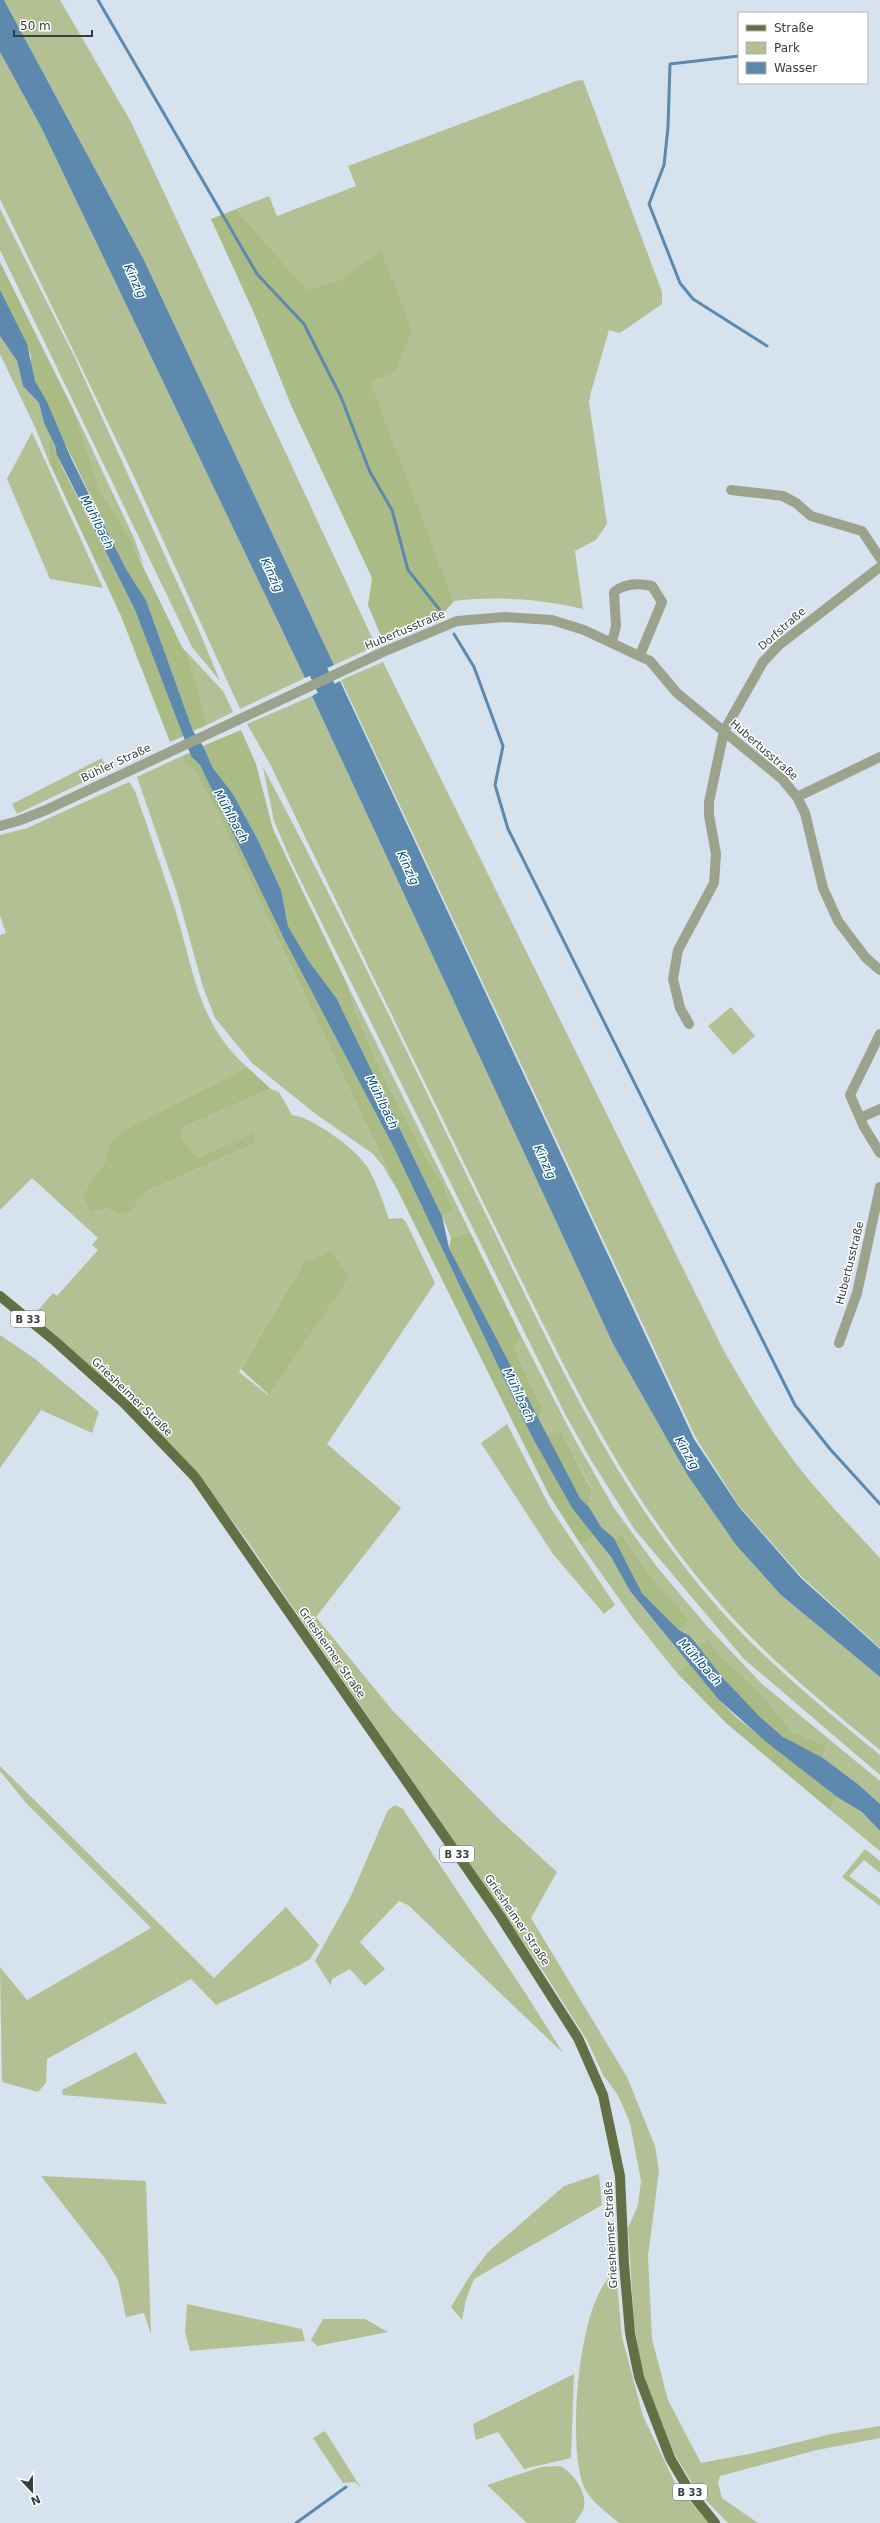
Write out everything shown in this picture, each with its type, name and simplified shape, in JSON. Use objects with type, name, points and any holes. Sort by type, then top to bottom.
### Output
[{"type":"main road","name":"Griesheimer Straße","points":[[0,1296],[56,1342],[125,1404],[195,1477],[500,1916],[578,2038],[603,2095],[620,2176],[624,2264],[629,2326],[639,2377],[670,2458],[690,2492],[715,2523]]},
{"type":"street","points":[[731,490],[783,496],[796,503],[811,516],[862,531],[880,558]]},
{"type":"street","name":"Dorfstraße","points":[[689,1024],[680,1008],[673,979],[678,950],[714,883],[716,854],[709,815],[709,802],[724,731],[763,662],[779,645],[880,567]]},
{"type":"street","points":[[612,642],[616,626],[614,592],[626,585],[640,583],[652,586],[662,602],[640,655]]},
{"type":"street","name":"Hubertusstraße","points":[[241,718],[383,652],[457,621],[505,617],[552,620],[584,630],[640,655],[650,662],[677,693],[782,779],[797,797],[805,813],[823,888],[838,921],[866,958],[880,970]]},
{"type":"street","name":"Bühler Straße","points":[[0,826],[46,810],[241,718]]},
{"type":"street","points":[[797,797],[880,757]]},
{"type":"street","points":[[880,1034],[850,1095],[860,1118],[880,1153]]},
{"type":"street","points":[[860,1118],[880,1109]]},
{"type":"street","name":"Hubertusstraße","points":[[839,1343],[856,1293],[880,1187]]},
{"type":"green space","points":[[4,0],[60,0],[131,122],[376,646],[334,665],[144,260]]},
{"type":"green space","points":[[0,52],[41,127],[305,678],[240,709],[130,468],[0,199]]},
{"type":"green space","points":[[583,80],[662,292],[662,304],[620,333],[609,330],[591,392],[589,402],[607,524],[596,540],[575,551],[583,609],[519,599],[471,599],[454,601],[369,382],[381,252],[340,280],[307,289],[236,209],[269,196],[277,216],[356,186],[348,166],[576,81]]},
{"type":"green space","points":[[0,209],[74,356],[198,628],[220,681],[192,647],[0,250]]},
{"type":"green space","points":[[236,209],[307,289],[340,280],[381,251],[412,329],[395,372],[370,382],[454,601],[443,614],[383,641],[368,605],[372,578],[291,405],[254,313],[211,219]]},
{"type":"green space","points":[[0,262],[74,411],[101,492],[129,538],[186,655],[197,683],[207,725],[193,731],[146,600],[126,569],[35,381],[31,370],[31,356],[0,290]]},
{"type":"green space","points":[[0,336],[17,361],[23,386],[39,403],[44,423],[52,440],[48,442],[49,462],[35,427],[0,354]]},
{"type":"green space","points":[[74,411],[134,538],[144,566],[101,492]]},
{"type":"green space","points":[[32,432],[103,588],[50,579],[7,479]]},
{"type":"green space","points":[[52,440],[62,467],[135,610],[184,736],[170,742],[121,616],[49,462],[48,442]]},
{"type":"green space","points":[[181,646],[223,691],[233,712],[207,725],[197,683]]},
{"type":"green space","points":[[383,662],[723,1349],[758,1408],[797,1465],[838,1513],[880,1558],[880,1648],[802,1577],[739,1506],[696,1438],[341,680]]},
{"type":"green space","points":[[312,696],[613,1344],[688,1476],[736,1545],[781,1595],[880,1677],[880,1750],[790,1674],[748,1634],[708,1590],[674,1547],[643,1502],[613,1455],[586,1407],[560,1358],[271,766],[247,724]]},
{"type":"green space","points":[[241,730],[256,764],[273,829],[348,986],[354,1007],[379,1067],[424,1154],[444,1185],[453,1210],[442,1216],[337,999],[308,960],[288,926],[281,890],[259,842],[233,794],[213,768],[203,746]]},
{"type":"green space","points":[[189,753],[200,765],[285,941],[394,1148],[532,1437],[572,1508],[595,1535],[581,1545],[549,1495],[398,1191],[216,810],[194,770],[186,766],[182,756]]},
{"type":"green space","points":[[182,756],[186,766],[194,770],[216,810],[398,1191],[383,1166],[373,1154],[317,1115],[252,1063],[215,1018],[203,987],[176,890],[137,777]]},
{"type":"green space","points":[[102,758],[107,771],[17,814],[12,804]]},
{"type":"green space","points":[[263,767],[352,941],[564,1373],[614,1462],[641,1506],[670,1548],[703,1590],[744,1635],[787,1677],[880,1755],[880,1775],[744,1659],[635,1530],[591,1460],[565,1414],[292,863],[274,821]]},
{"type":"green space","points":[[129,782],[135,791],[175,909],[199,994],[217,1032],[230,1050],[247,1067],[120,1132],[108,1147],[106,1160],[82,1195],[90,1213],[107,1208],[120,1214],[146,1192],[256,1143],[254,1134],[198,1158],[181,1137],[182,1128],[271,1089],[279,1092],[292,1115],[301,1117],[322,1128],[355,1152],[363,1161],[380,1193],[389,1219],[402,1218],[406,1222],[435,1283],[327,1444],[401,1508],[316,1617],[393,1711],[500,1820],[557,1872],[531,1918],[627,2077],[655,2146],[659,2171],[648,2256],[652,2339],[668,2400],[701,2463],[754,2453],[831,2434],[880,2426],[880,2438],[817,2450],[720,2476],[718,2483],[722,2498],[758,2523],[728,2523],[697,2491],[667,2442],[642,2373],[634,2322],[628,2228],[638,2205],[641,2181],[630,2123],[618,2095],[603,2075],[588,2042],[545,1974],[246,1539],[209,1490],[32,1317],[53,1293],[57,1296],[98,1250],[92,1245],[98,1238],[32,1178],[0,1210],[0,935],[6,933],[0,916],[0,835],[27,828]],"holes":[[[317,1258],[269,1395],[239,1372],[305,1260]]]},
{"type":"green space","points":[[348,986],[470,1232],[451,1238],[442,1216],[453,1210],[444,1185],[424,1154],[379,1067],[354,1007]]},
{"type":"green space","points":[[731,1007],[755,1036],[733,1055],[708,1026]]},
{"type":"green space","points":[[247,1067],[271,1089],[182,1128],[181,1137],[198,1158],[254,1133],[256,1143],[146,1192],[137,1200],[133,1210],[119,1214],[107,1208],[90,1213],[82,1195],[106,1160],[108,1147],[120,1132]]},
{"type":"green space","points":[[470,1232],[521,1336],[514,1348],[542,1407],[539,1421],[449,1248],[451,1238]]},
{"type":"green space","points":[[331,1251],[349,1277],[269,1395],[241,1369],[305,1260],[317,1258]]},
{"type":"green space","points":[[0,1335],[34,1358],[99,1412],[92,1433],[41,1410],[0,1468]]},
{"type":"green space","points":[[521,1336],[574,1438],[614,1508],[657,1567],[707,1626],[762,1684],[880,1781],[880,1804],[859,1785],[823,1758],[827,1746],[792,1731],[758,1690],[721,1656],[710,1641],[697,1647],[690,1636],[679,1630],[688,1620],[653,1579],[623,1535],[614,1538],[601,1527],[594,1518],[589,1507],[592,1489],[561,1431],[546,1435],[539,1421],[542,1407],[514,1348]]},
{"type":"green space","points":[[507,1424],[550,1507],[615,1605],[604,1614],[553,1554],[481,1443]]},
{"type":"green space","points":[[561,1431],[592,1490],[589,1507],[580,1498],[546,1435]]},
{"type":"green space","points":[[622,1534],[653,1579],[689,1620],[679,1630],[642,1593],[614,1538]]},
{"type":"green space","points":[[595,1535],[611,1557],[630,1591],[689,1663],[677,1673],[632,1617],[581,1545]]},
{"type":"green space","points":[[709,1640],[721,1656],[758,1690],[792,1731],[827,1746],[823,1758],[782,1736],[748,1705],[697,1647]]},
{"type":"green space","points":[[689,1663],[718,1699],[737,1718],[837,1797],[830,1810],[726,1723],[677,1673]]},
{"type":"green space","points":[[0,1766],[214,1978],[286,1907],[319,1945],[310,1959],[300,1965],[216,2005],[191,1979],[47,2059],[46,2083],[38,2092],[2,2082],[0,1967],[27,2000],[151,1928],[27,1804],[0,1771]]},
{"type":"green space","points":[[837,1797],[862,1812],[880,1831],[880,1851],[830,1810]]},
{"type":"green space","points":[[395,1805],[403,1809],[526,1994],[563,2053],[408,1905],[399,1901],[360,1942],[385,1969],[365,1986],[350,1969],[332,1979],[331,1986],[315,1961],[351,1896],[388,1810]]},
{"type":"green space","points":[[865,1849],[880,1861],[880,1873],[864,1860],[849,1876],[880,1899],[880,1906],[842,1877]]},
{"type":"green space","points":[[136,2052],[167,2104],[63,2095],[62,2090]]},
{"type":"green space","points":[[599,2174],[602,2205],[474,2279],[466,2299],[462,2320],[451,2307],[469,2277],[488,2252],[564,2186]]},
{"type":"green space","points":[[41,2176],[146,2181],[151,2335],[144,2313],[126,2317],[118,2280],[104,2257]]},
{"type":"green space","points":[[612,2275],[617,2283],[622,2337],[643,2416],[677,2487],[709,2523],[619,2523],[596,2503],[585,2489],[579,2470],[576,2443],[576,2412],[579,2378],[591,2314],[600,2290]]},
{"type":"green space","points":[[187,2304],[302,2329],[305,2341],[190,2351],[185,2332]]},
{"type":"green space","points":[[323,2319],[365,2319],[388,2332],[317,2346],[311,2340]]},
{"type":"green space","points":[[574,2374],[571,2458],[524,2469],[498,2432],[476,2440],[473,2424]]},
{"type":"green space","points":[[325,2431],[361,2488],[355,2482],[343,2483],[313,2438]]},
{"type":"green space","points":[[560,2466],[570,2473],[578,2483],[583,2495],[584,2507],[575,2523],[527,2523],[487,2485],[541,2467]]},
{"type":"water","points":[[0,0],[4,0],[144,260],[334,665],[305,678],[41,127],[0,52]]},
{"type":"water","name":"Mühlbach","points":[[0,290],[27,344],[35,381],[47,402],[72,460],[126,569],[146,600],[193,731],[203,746],[213,768],[233,794],[259,842],[281,890],[288,926],[308,960],[337,999],[442,1216],[449,1248],[580,1498],[589,1507],[601,1527],[614,1538],[642,1593],[679,1630],[690,1636],[723,1678],[759,1716],[783,1737],[823,1758],[859,1785],[880,1804],[880,1831],[862,1812],[837,1797],[765,1741],[718,1699],[630,1591],[611,1557],[572,1508],[532,1437],[394,1148],[285,941],[200,765],[191,756],[135,610],[57,455],[55,446],[44,423],[39,403],[23,386],[17,361],[0,336]]},
{"type":"water","points":[[340,681],[694,1439],[739,1507],[801,1578],[880,1649],[880,1677],[781,1595],[736,1545],[688,1476],[613,1344],[312,696]]},
{"type":"waterway","points":[[98,0],[257,274],[304,324],[341,397],[370,472],[392,510],[408,570],[443,614]]},
{"type":"waterway","points":[[738,56],[670,64],[668,127],[664,165],[649,204],[680,283],[693,299],[767,346]]},
{"type":"waterway","points":[[454,634],[474,667],[503,746],[495,785],[508,829],[795,1405],[830,1449],[880,1504]]},
{"type":"waterway","name":"Kinzig","points":[[308,649],[337,712]]},
{"type":"waterway","points":[[296,2523],[346,2487]]}]
